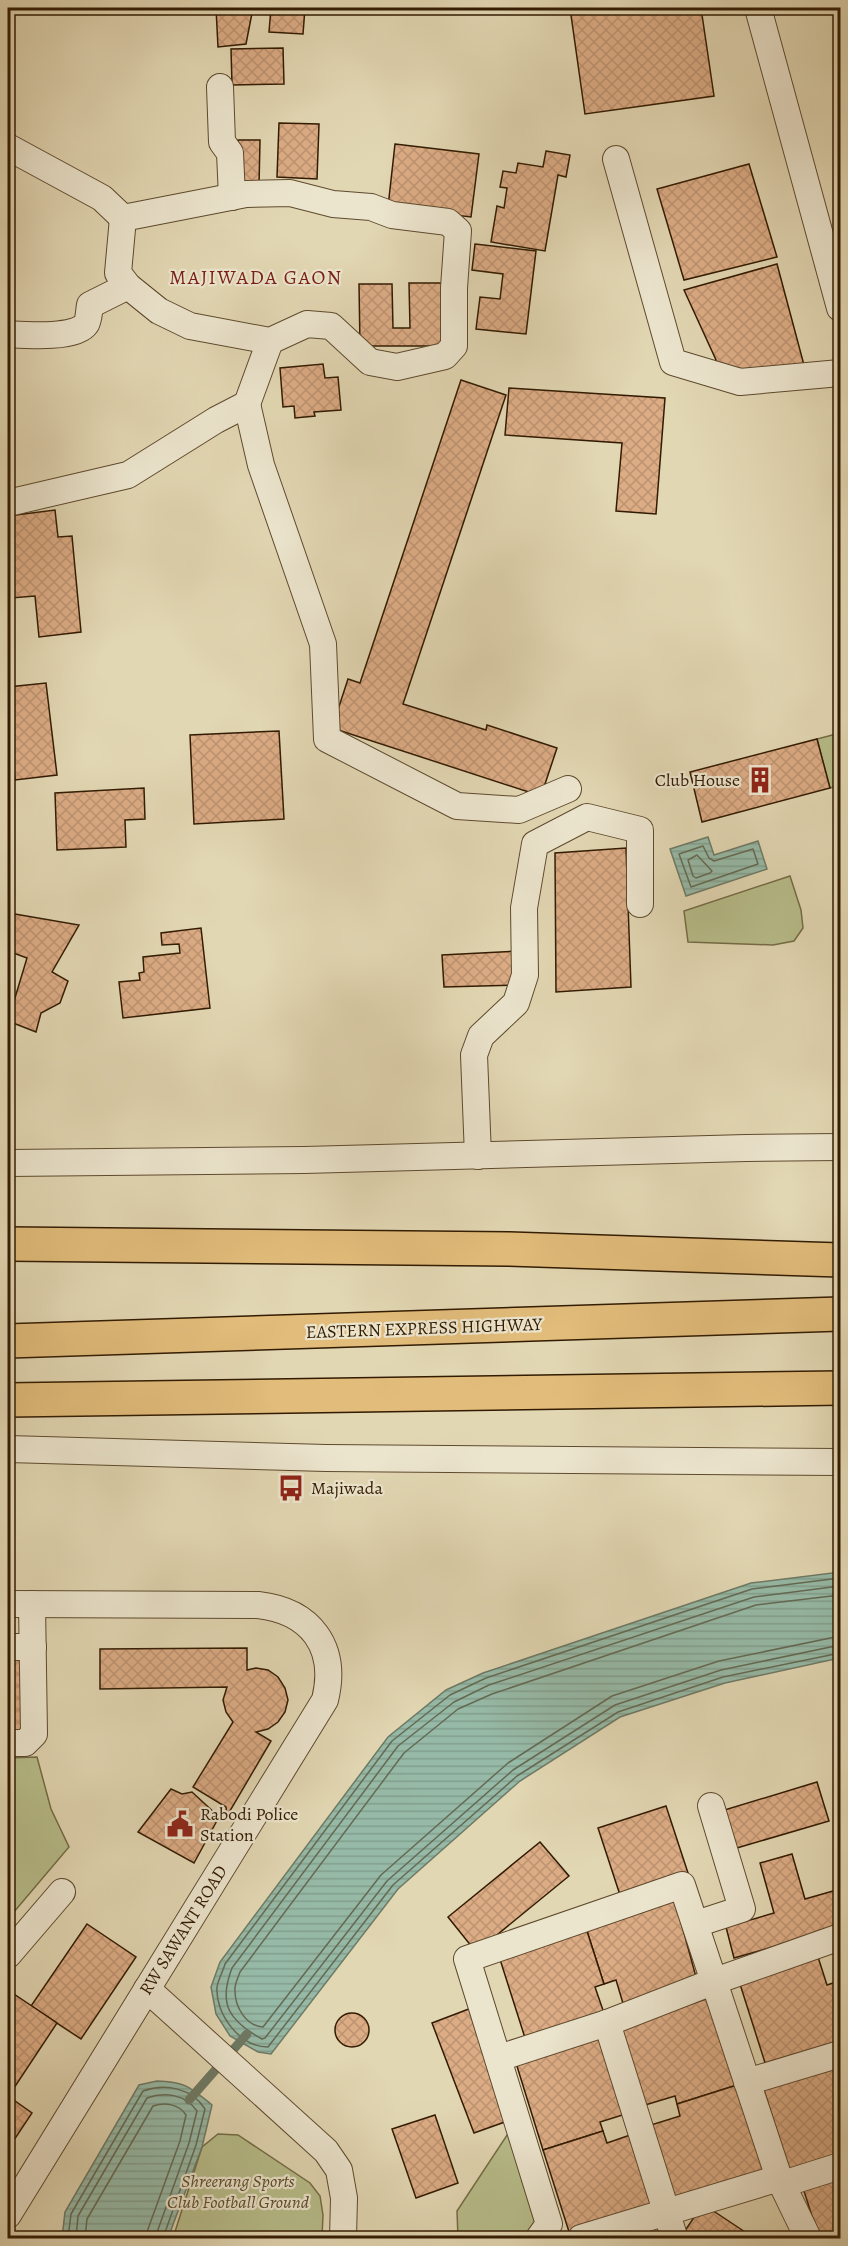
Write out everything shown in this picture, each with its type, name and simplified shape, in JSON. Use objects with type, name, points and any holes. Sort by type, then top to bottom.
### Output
[{"type":"highway","points":[[8,1244],[509,1249],[840,1260]]},
{"type":"highway","name":"EASTERN EXPRESS HIGHWAY","points":[[8,1341],[840,1314]]},
{"type":"highway","points":[[8,1334],[65,1340]]},
{"type":"highway","points":[[8,1400],[65,1401],[840,1388]]},
{"type":"highway","points":[[8,1407],[65,1401]]},
{"type":"street","points":[[758,8],[837,280],[840,308]]},
{"type":"street","points":[[220,87],[222,142],[230,153],[232,196]]},
{"type":"street","points":[[8,147],[102,198],[123,218]]},
{"type":"street","points":[[616,159],[673,362],[740,382],[840,373]]},
{"type":"street","points":[[290,193],[333,204],[371,207],[392,215],[448,222],[458,231],[454,288],[454,346],[445,356],[397,367],[370,362],[331,326],[307,324],[270,342],[190,326],[159,311],[128,286],[118,273],[123,218],[232,196],[290,193]]},
{"type":"street","points":[[8,334],[36,336],[75,332],[86,324],[90,305],[128,286]]},
{"type":"street","points":[[270,342],[247,404],[261,465],[323,644],[327,739],[457,806],[519,810],[568,789]]},
{"type":"street","points":[[8,503],[128,475],[216,420],[247,404]]},
{"type":"street","points":[[478,1156],[474,1054],[481,1036],[516,1003],[525,975],[524,908],[535,844],[588,817],[640,830],[640,904]]},
{"type":"street","points":[[8,1163],[304,1160],[840,1147]]},
{"type":"street","points":[[8,1449],[326,1458],[840,1462]]},
{"type":"street","points":[[8,1743],[25,1743],[34,1734],[33,1647],[20,1604]]},
{"type":"street","name":"RW SAWANT ROAD","points":[[8,2215],[326,1700],[329,1683],[329,1666],[325,1650],[317,1634],[291,1612],[275,1607],[20,1604]]},
{"type":"street","points":[[8,1647],[33,1647]]},
{"type":"street","points":[[696,1924],[742,1909],[711,1806]]},
{"type":"street","points":[[550,2233],[499,2058],[467,1959],[682,1885],[781,2181],[808,2238]]},
{"type":"street","points":[[8,1955],[62,1892]]},
{"type":"street","points":[[499,2058],[607,2023],[840,1936]]},
{"type":"street","points":[[147,1989],[326,2151],[339,2170],[344,2198],[343,2238]]},
{"type":"street","points":[[607,2023],[667,2212],[673,2233],[669,2238]]},
{"type":"street","points":[[747,2082],[840,2054]]},
{"type":"street","points":[[582,2238],[667,2212],[840,2166]]},
{"type":"green space","points":[[840,733],[840,785],[830,788],[817,739]]},
{"type":"green space","points":[[790,876],[801,910],[803,928],[794,941],[773,945],[688,942],[684,911]]},
{"type":"green space","points":[[37,1757],[51,1809],[69,1847],[8,1919],[8,1758]]},
{"type":"green space","points":[[511,2129],[539,2221],[527,2238],[458,2238],[457,2211]]},
{"type":"green space","name":"Shreerang Sports Club Football Ground","points":[[218,2134],[238,2135],[310,2183],[320,2196],[323,2215],[322,2238],[173,2238],[202,2147]]},
{"type":"water","points":[[708,837],[714,855],[758,841],[767,869],[686,896],[670,849]]},
{"type":"water","points":[[840,1572],[840,1658],[725,1683],[620,1717],[520,1781],[398,1889],[271,2054],[258,2052],[230,2036],[216,2014],[211,1987],[220,1962],[388,1737],[446,1690],[483,1673],[751,1583]]},
{"type":"water","points":[[157,2081],[181,2084],[212,2105],[202,2147],[168,2238],[62,2238],[65,2212],[139,2085]]},
{"type":"building","points":[[216,8],[253,8],[246,44],[218,47]]},
{"type":"building","points":[[271,8],[305,8],[303,34],[269,32]]},
{"type":"building","points":[[570,8],[701,8],[714,96],[585,114]]},
{"type":"building","points":[[283,48],[284,84],[232,85],[231,49]]},
{"type":"building","points":[[279,123],[319,124],[317,179],[277,177]]},
{"type":"building","points":[[238,140],[260,140],[259,186],[237,186]]},
{"type":"building","points":[[395,144],[479,154],[471,217],[388,207]]},
{"type":"building","points":[[546,151],[570,155],[566,177],[558,175],[545,251],[491,242],[497,206],[504,208],[507,188],[500,187],[503,171],[516,173],[518,163],[543,167]]},
{"type":"building","points":[[749,164],[777,257],[684,280],[657,189]]},
{"type":"building","points":[[475,244],[536,251],[526,334],[476,329],[480,297],[500,299],[503,274],[472,270]]},
{"type":"building","points":[[777,264],[804,365],[722,373],[684,290]]},
{"type":"building","points":[[409,283],[448,283],[448,346],[360,346],[359,284],[392,284],[393,328],[410,328]]},
{"type":"building","points":[[323,364],[325,378],[338,377],[341,410],[314,412],[315,416],[295,418],[294,406],[283,407],[280,368]]},
{"type":"building","points":[[461,380],[506,395],[403,704],[486,730],[487,725],[557,748],[541,796],[332,728],[348,679],[360,683]]},
{"type":"building","points":[[509,388],[665,398],[656,514],[616,511],[622,443],[505,435]]},
{"type":"building","points":[[55,510],[58,537],[72,536],[81,632],[39,637],[35,596],[11,598],[8,516]]},
{"type":"building","points":[[46,683],[57,775],[15,780],[8,712],[8,687]]},
{"type":"building","points":[[279,731],[284,819],[194,824],[190,735]]},
{"type":"building","name":"Club House","points":[[817,739],[830,788],[702,822],[690,772]]},
{"type":"building","points":[[144,788],[145,819],[125,820],[126,847],[57,850],[55,793]]},
{"type":"building","points":[[626,848],[631,987],[556,992],[555,853]]},
{"type":"building","points":[[9,913],[79,925],[52,972],[68,981],[60,1003],[41,1013],[36,1032],[8,1021],[27,958],[8,951]]},
{"type":"building","points":[[201,928],[210,1008],[123,1018],[119,982],[140,980],[139,973],[144,972],[143,957],[180,953],[179,944],[162,945],[161,933]]},
{"type":"building","points":[[518,951],[519,985],[444,987],[442,955]]},
{"type":"building","points":[[247,1648],[247,1670],[256,1668],[268,1670],[278,1677],[285,1688],[288,1700],[285,1712],[278,1722],[268,1729],[256,1732],[271,1741],[227,1816],[226,1807],[193,1787],[233,1722],[226,1712],[223,1700],[227,1687],[100,1689],[100,1649]]},
{"type":"building","points":[[8,1657],[26,1657],[25,1734],[8,1734]]},
{"type":"building","points":[[817,1782],[829,1821],[730,1850],[718,1812]]},
{"type":"building","name":"Rabodi Police Station","points":[[171,1789],[182,1794],[192,1792],[219,1817],[194,1863],[138,1832]]},
{"type":"building","points":[[666,1806],[689,1876],[621,1898],[598,1828]]},
{"type":"building","points":[[540,1842],[569,1876],[476,1952],[448,1917]]},
{"type":"building","points":[[792,1854],[805,1899],[840,1889],[840,1928],[734,1958],[726,1927],[774,1913],[760,1863]]},
{"type":"building","points":[[674,1896],[696,1977],[625,2010],[616,1980],[604,1984],[585,1925]]},
{"type":"building","points":[[87,1924],[136,1957],[81,2039],[31,2006]]},
{"type":"building","points":[[585,1925],[604,1984],[595,1987],[605,2016],[526,2041],[498,1953]]},
{"type":"building","points":[[818,1957],[827,1985],[836,1982],[840,1998],[840,2047],[767,2069],[739,1981]]},
{"type":"building","points":[[8,1990],[57,2023],[8,2097]]},
{"type":"building","points":[[709,1998],[737,2085],[677,2104],[675,2096],[645,2105],[620,2027]]},
{"type":"building","points":[[474,2007],[516,2118],[474,2133],[432,2023]]},
{"type":"building","points":[[352,2013],[364,2018],[369,2030],[364,2042],[352,2047],[340,2042],[335,2030],[340,2018]]},
{"type":"building","points":[[605,2035],[629,2113],[600,2122],[603,2131],[543,2150],[516,2063]]},
{"type":"building","points":[[840,2060],[840,2157],[790,2173],[762,2084]]},
{"type":"building","points":[[737,2085],[765,2174],[676,2202],[651,2125],[680,2116],[677,2104]]},
{"type":"building","points":[[8,2096],[32,2113],[8,2149]]},
{"type":"building","points":[[435,2115],[458,2183],[416,2198],[392,2129]]},
{"type":"building","points":[[603,2131],[607,2143],[636,2133],[661,2211],[571,2238],[543,2150]]},
{"type":"building","points":[[840,2176],[840,2238],[819,2238],[803,2188]]},
{"type":"building","points":[[703,2204],[754,2238],[680,2238]]},
{"type":"building","points":[[403,2236],[448,2236],[448,2238],[403,2238]]},
{"type":"waterway","points":[[189,2100],[247,2034]]},
{"type":"place","name":"Club House","points":[[760,780]]},
{"type":"place","name":"Majiwada","points":[[291,1488]]},
{"type":"place","name":"Rabodi Police Station","points":[[180,1824]]},
{"type":"district","name":"MAJIWADA GAON","points":[[256,277]]}]
